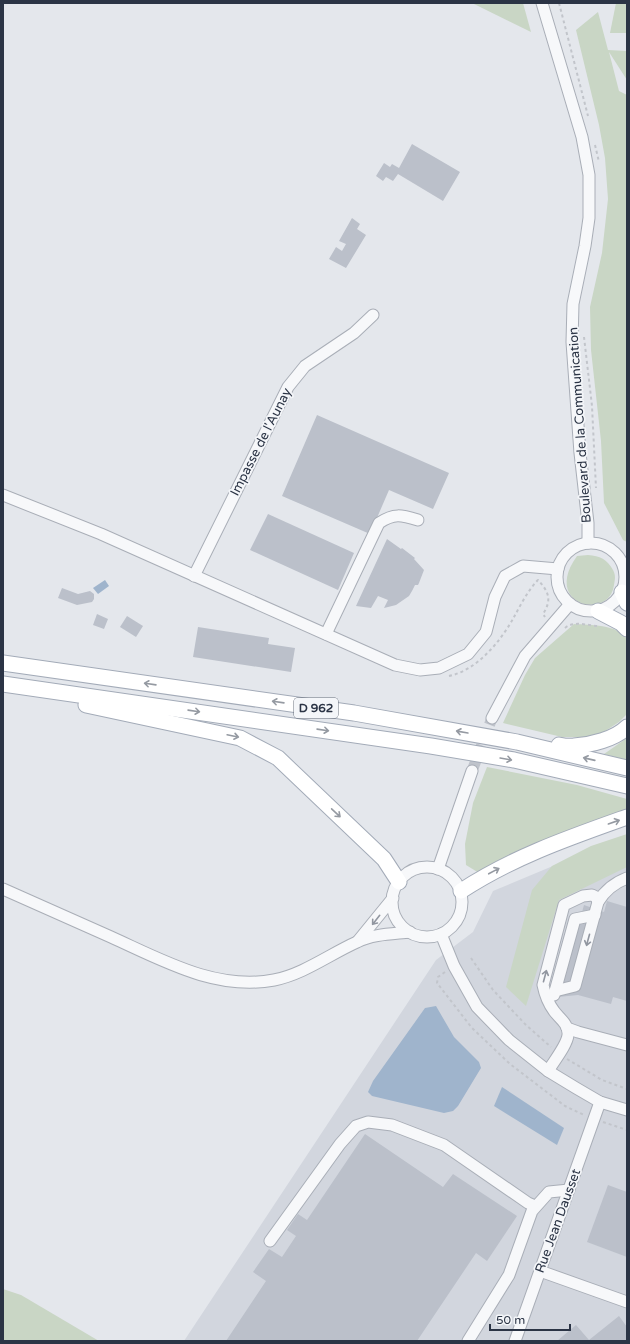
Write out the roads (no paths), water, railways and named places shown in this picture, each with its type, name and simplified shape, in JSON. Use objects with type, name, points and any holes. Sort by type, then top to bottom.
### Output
[{"type":"main road","points":[[598,611],[624,626]]},
{"type":"main road","name":"D 962","points":[[3,663],[354,713],[517,742],[627,768]]},
{"type":"main road","name":"D 962","points":[[3,684],[431,746],[514,760],[627,786]]},
{"type":"main road","points":[[3,688],[240,738],[278,758],[384,859],[399,882]]},
{"type":"main road","points":[[517,742],[574,746],[598,741],[621,732],[627,727]]},
{"type":"main road","points":[[461,891],[478,879],[524,856],[568,838],[627,817]]},
{"type":"street","name":"Boulevard de la Communication","points":[[542,3],[582,137],[589,175],[589,218],[573,304],[572,342],[580,453],[588,523],[588,543]]},
{"type":"street","name":"Impasse de l'Aunay","points":[[194,576],[288,386],[305,366],[354,333],[373,315]]},
{"type":"street","points":[[3,495],[100,534],[395,665],[420,670],[439,668],[468,654],[486,632],[495,597],[505,576],[523,566],[558,569]]},
{"type":"street","points":[[326,634],[379,524],[387,518],[396,515],[418,520]]},
{"type":"street","points":[[588,543],[608,547],[622,562],[626,572],[625,598],[616,601],[608,608],[588,612],[578,609],[563,597],[557,579],[558,569],[562,560],[577,546],[588,543]]},
{"type":"street","points":[[492,718],[525,656],[570,604]]},
{"type":"street","points":[[438,869],[472,771]]},
{"type":"street","points":[[427,867],[438,869],[448,874],[456,881],[461,891],[461,912],[457,921],[450,929],[431,937],[420,936],[410,932],[402,926],[396,917],[393,905],[394,893],[399,882],[407,874],[416,869],[427,867]]},
{"type":"street","points":[[555,991],[576,986],[598,902],[605,892],[616,883],[627,878]]},
{"type":"street","points":[[3,889],[186,971],[222,980],[253,982],[274,980],[289,976],[358,941],[383,935],[410,932]]},
{"type":"street","points":[[548,1071],[568,1035],[567,1028],[563,1020],[554,1012],[545,996],[543,985],[564,905],[583,896],[592,895],[596,897],[598,902]]},
{"type":"street","points":[[358,941],[393,898]]},
{"type":"street","points":[[554,1012],[555,991],[575,919],[594,915]]},
{"type":"street","points":[[441,934],[454,966],[476,1007],[509,1040],[548,1071],[600,1102],[627,1110]]},
{"type":"street","points":[[567,1028],[627,1045]]},
{"type":"street","name":"Rue Jean Dausset","points":[[515,1341],[600,1102]]},
{"type":"street","points":[[270,1242],[340,1144],[356,1126],[368,1122],[392,1125],[444,1145],[528,1203],[535,1206]]},
{"type":"street","points":[[468,1341],[509,1275],[535,1206],[549,1192],[569,1190]]},
{"type":"street","points":[[540,1271],[627,1302]]},
{"type":"water","points":[[105,580],[109,586],[98,594],[93,588]]},
{"type":"water","points":[[436,1006],[454,1037],[479,1062],[481,1068],[458,1106],[453,1111],[444,1113],[372,1096],[368,1092],[373,1081],[425,1008]]},
{"type":"water","points":[[502,1087],[564,1128],[557,1145],[494,1106]]},
{"type":"tunnel","points":[[472,771],[492,718]]}]
